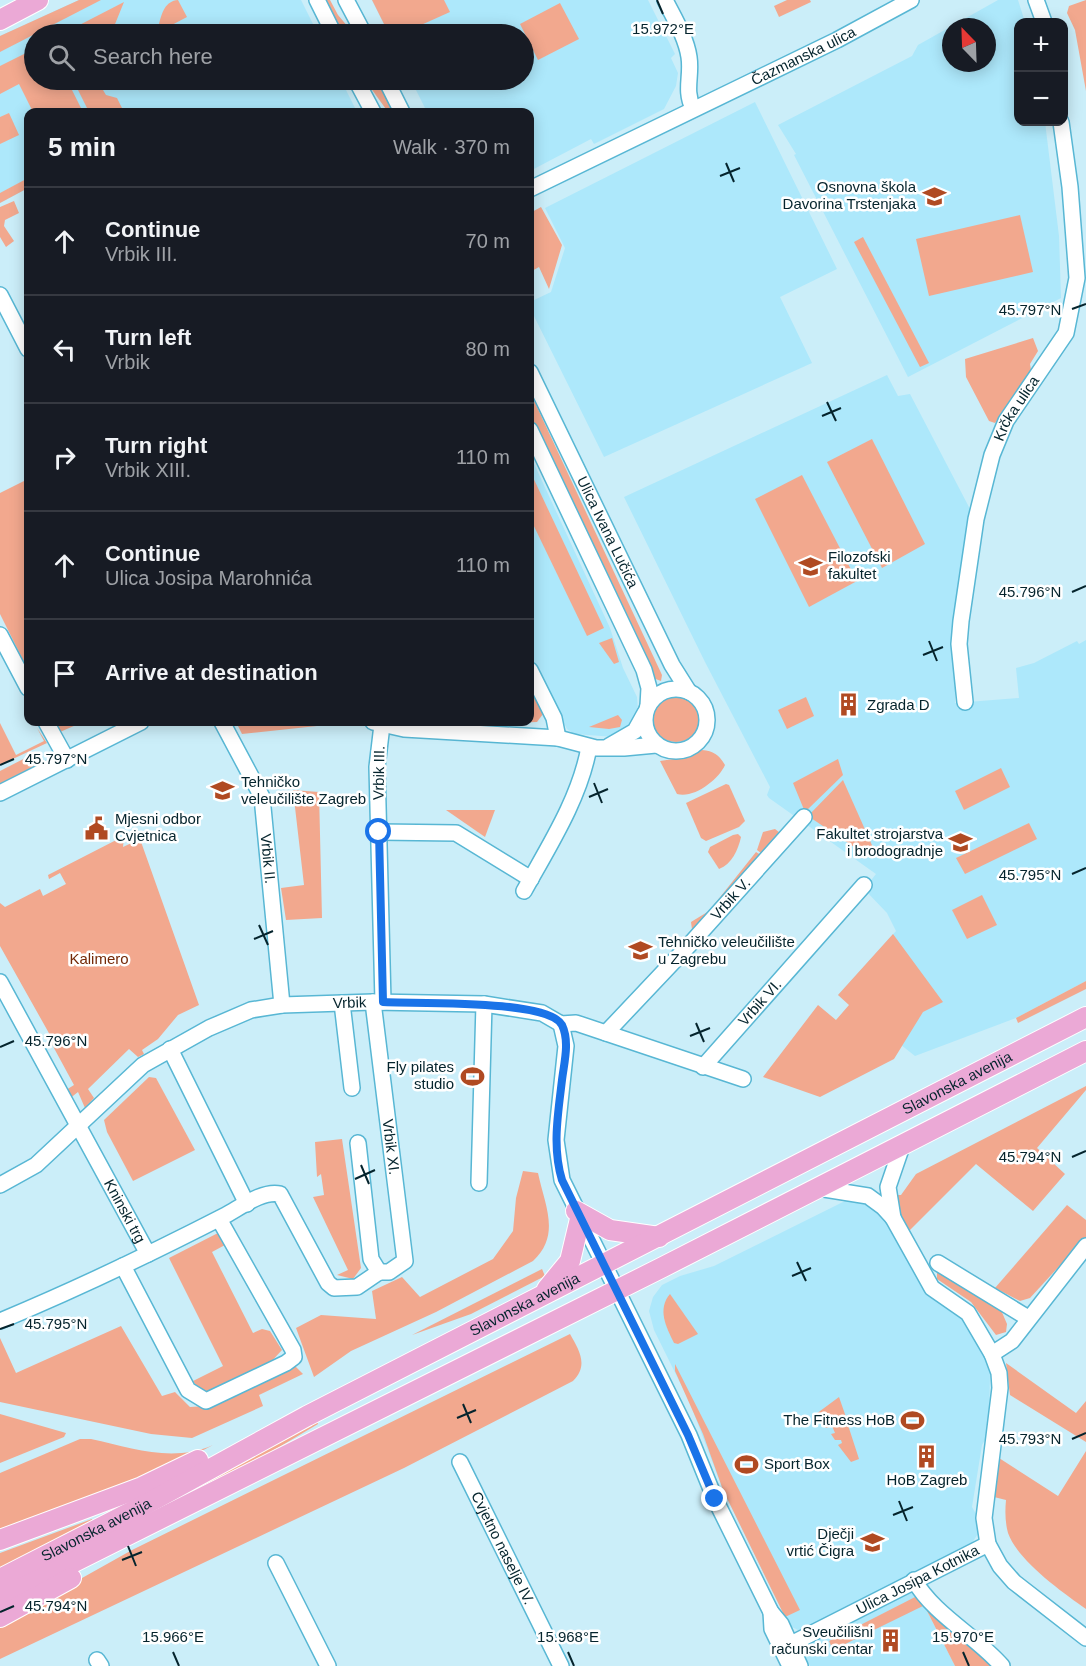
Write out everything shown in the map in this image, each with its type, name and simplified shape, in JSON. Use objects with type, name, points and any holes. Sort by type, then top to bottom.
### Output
[{"type":"main road","points":[[0,20],[38,0]]},
{"type":"main road","name":"Slavonska avenija","points":[[0,1579],[129,1513],[281,1429],[1086,1017]]},
{"type":"main road","name":"Slavonska avenija","points":[[0,1599],[902,1146],[1086,1051]]},
{"type":"main road","points":[[534,1300],[557,1280],[570,1261],[578,1215],[601,1227],[659,1237]]},
{"type":"main road","points":[[0,1540],[142,1487],[222,1449],[281,1429]]},
{"type":"main road","points":[[0,1617],[151,1533],[188,1505]]},
{"type":"street","points":[[317,0],[329,24]]},
{"type":"street","points":[[346,0],[358,24]]},
{"type":"street","points":[[665,0],[686,42],[690,68],[687,93],[693,108]]},
{"type":"street","name":"Čazmanska ulica","points":[[534,187],[837,40],[911,0]]},
{"type":"street","points":[[1036,0],[1043,18]]},
{"type":"street","points":[[361,90],[371,108]]},
{"type":"street","points":[[391,90],[400,108]]},
{"type":"street","name":"Krčka ulica","points":[[964,702],[959,644],[961,623],[976,519],[990,465],[1002,428],[1068,328],[1077,279],[1070,187],[1062,126]]},
{"type":"street","points":[[0,295],[24,337]]},
{"type":"street","name":"Ulica Ivana Lučića","points":[[534,380],[672,665],[689,692]]},
{"type":"street","name":"Ulica Ivana Lučića","points":[[534,438],[644,670],[649,688],[646,710]]},
{"type":"street","points":[[0,635],[24,680]]},
{"type":"street","points":[[534,678],[554,718],[558,738]]},
{"type":"street","points":[[391,726],[404,729],[558,738],[589,747],[624,748],[656,745],[673,752],[682,751],[698,743],[704,736],[707,727],[706,710],[696,696],[689,692],[670,689],[661,692],[628,737],[607,747]]},
{"type":"street","points":[[646,710],[646,731],[656,745]]},
{"type":"street","points":[[48,726],[67,760]]},
{"type":"street","points":[[0,794],[133,726]]},
{"type":"street","name":"Vrbik II.","points":[[224,726],[262,797],[282,1005]]},
{"type":"street","name":"Vrbik III.","points":[[378,726],[378,1002]]},
{"type":"street","points":[[379,832],[456,832],[527,885],[579,783],[589,747]]},
{"type":"street","name":"Vrbik V.","points":[[606,1033],[692,942],[804,817]]},
{"type":"street","name":"Vrbik VI.","points":[[703,1067],[864,885]]},
{"type":"street","name":"Kninski trg","points":[[0,982],[148,1254],[247,1204]]},
{"type":"street","name":"Vrbik","points":[[0,1185],[36,1166],[143,1065],[236,1015],[282,1005],[378,1002],[484,1004],[542,1013],[561,1024],[576,1023],[743,1079]]},
{"type":"street","name":"Vrbik XI.","points":[[378,1002],[405,1261],[388,1272],[379,1272]]},
{"type":"street","points":[[342,1003],[352,1088]]},
{"type":"street","points":[[479,1183],[484,1004]]},
{"type":"street","points":[[561,1024],[566,1046],[557,1118],[557,1155],[562,1180],[688,1435],[715,1499],[771,1612],[781,1624],[800,1666]]},
{"type":"street","points":[[170,1049],[247,1204],[268,1194],[280,1194],[328,1283],[334,1288],[357,1287],[379,1272],[371,1259],[358,1143]]},
{"type":"street","points":[[893,1218],[888,1187],[902,1146]]},
{"type":"street","points":[[818,1188],[868,1196],[893,1218],[932,1288],[968,1313],[992,1354],[999,1373],[1000,1388],[984,1518],[988,1544]]},
{"type":"street","points":[[123,1266],[188,1390],[193,1395],[206,1401],[286,1363],[294,1357],[294,1350],[219,1219]]},
{"type":"street","points":[[992,1354],[1011,1341],[1086,1246]]},
{"type":"street","points":[[0,1321],[148,1254]]},
{"type":"street","points":[[938,1263],[1028,1318]]},
{"type":"street","name":"Cvjetno naselje IV.","points":[[460,1462],[561,1666]]},
{"type":"street","name":"Ulica Josipa Kotnika","points":[[791,1644],[988,1544],[1000,1566],[1014,1582],[1086,1638]]},
{"type":"street","points":[[276,1563],[328,1666]]},
{"type":"street","points":[[914,1580],[934,1605],[1002,1666]]},
{"type":"street","points":[[771,1612],[772,1629],[792,1666]]},
{"type":"shaded area","points":[[79,0],[301,0],[313,24],[26,24]]},
{"type":"shaded area","points":[[372,0],[648,0],[675,54],[671,58],[678,73],[676,86],[664,109],[594,144],[591,139],[534,169],[534,108],[425,108],[416,90],[534,90],[534,24],[384,24]]},
{"type":"shaded area","name":"Osnovna škola Davorina Trstenjaka","points":[[998,0],[1018,0],[1024,18],[1014,18],[1014,126],[1045,126],[1059,236],[1061,298],[908,377],[794,155],[796,154],[778,125],[912,56],[918,45],[942,32],[942,72],[996,72],[996,18],[966,18]]},
{"type":"shaded area","points":[[24,25],[24,90],[346,90],[355,108],[24,108],[24,190],[0,203],[0,36]]},
{"type":"shaded area","points":[[755,102],[837,269],[780,297],[812,363],[604,457],[534,316],[534,300],[551,292],[565,248],[545,208]]},
{"type":"shaded area","points":[[887,375],[898,396],[910,394],[970,509],[955,673],[955,703],[1019,698],[1016,668],[1034,663],[1077,641],[1079,644],[1086,640],[1086,981],[1016,1018],[915,1056],[838,995],[896,931],[887,913],[864,889],[876,874],[769,798],[767,795],[770,787],[705,662],[624,497]]},
{"type":"shaded area","points":[[534,464],[610,628],[623,668],[637,697],[638,710],[632,726],[615,737],[574,734],[567,729],[534,664]]},
{"type":"shaded area","name":"HoB Zagreb","points":[[849,1199],[871,1203],[890,1223],[924,1289],[959,1313],[971,1329],[990,1369],[989,1433],[982,1445],[972,1507],[979,1519],[979,1532],[972,1543],[820,1622],[798,1630],[790,1626],[723,1490],[690,1403],[654,1330],[649,1311],[653,1297],[662,1285],[680,1276],[714,1266]]},
{"type":"shaded area","points":[[915,1588],[955,1666],[810,1666],[805,1657],[812,1642]]},
{"type":"green space","points":[[79,0],[101,0],[54,24],[26,24]]},
{"type":"green space","points":[[178,0],[187,17],[174,24],[159,24],[167,5]]},
{"type":"green space","points":[[326,0],[330,0],[346,24],[338,24]]},
{"type":"green space","points":[[372,0],[444,0],[450,12],[423,24],[384,24]]},
{"type":"green space","points":[[787,0],[810,0],[811,2],[779,17],[774,6]]},
{"type":"green space","points":[[1086,0],[1086,91],[1075,30],[1067,13],[1069,6]]},
{"type":"green space","points":[[124,2],[115,24],[81,24]]},
{"type":"green space","points":[[560,3],[579,39],[538,60],[534,52],[534,24],[520,24]]},
{"type":"green space","points":[[24,25],[24,40],[0,52],[0,36]]},
{"type":"green space","points":[[24,54],[24,90],[72,90],[81,108],[31,108],[19,84],[0,94],[0,66]]},
{"type":"green space","points":[[78,90],[103,90],[106,95],[117,98],[122,108],[87,108]]},
{"type":"green space","points":[[372,90],[383,90],[392,108],[385,108]]},
{"type":"green space","points":[[9,113],[19,135],[0,144],[0,117]]},
{"type":"green space","points":[[24,180],[24,190],[0,203],[0,193]]},
{"type":"green space","points":[[14,201],[19,213],[5,220],[4,226],[14,241],[6,247],[0,237],[0,207]]},
{"type":"green space","points":[[541,207],[562,245],[549,289],[539,267],[534,270],[534,211]]},
{"type":"green space","points":[[1020,215],[1033,272],[929,296],[916,239]]},
{"type":"green space","points":[[863,237],[929,363],[920,367],[854,242]]},
{"type":"green space","points":[[1033,338],[1038,351],[1030,364],[1031,370],[995,423],[989,421],[966,377],[965,359]]},
{"type":"green space","points":[[534,401],[662,675],[661,681],[653,678],[534,426]]},
{"type":"green space","points":[[872,439],[925,544],[882,568],[827,462]]},
{"type":"green space","points":[[802,475],[857,581],[809,607],[755,499]]},
{"type":"green space","points":[[534,479],[604,628],[587,636],[534,526]]},
{"type":"green space","points":[[24,481],[24,662],[0,614],[0,493]]},
{"type":"green space","points":[[612,638],[619,662],[614,664],[599,643]]},
{"type":"green space","points":[[676,694],[693,701],[700,718],[693,735],[676,742],[659,735],[652,718],[659,701]]},
{"type":"green space","points":[[534,696],[543,714],[537,722],[534,722]]},
{"type":"green space","points":[[806,697],[814,716],[787,729],[778,710]]},
{"type":"green space","points":[[618,715],[622,720],[620,727],[609,729],[589,727]]},
{"type":"green space","points":[[0,723],[16,755],[44,741],[37,728],[47,743],[0,765]]},
{"type":"green space","points":[[57,726],[74,726],[60,732]]},
{"type":"green space","points":[[238,726],[317,726],[242,734]]},
{"type":"green space","points":[[702,750],[710,751],[718,756],[725,765],[712,782],[705,787],[691,794],[677,794],[660,761],[680,758]]},
{"type":"green space","points":[[35,753],[39,754],[44,763],[0,786],[0,771]]},
{"type":"green space","points":[[838,759],[843,775],[805,812],[793,783]]},
{"type":"green space","points":[[1001,768],[1010,787],[964,810],[955,791]]},
{"type":"green space","points":[[843,780],[875,852],[869,857],[808,816]]},
{"type":"green space","points":[[726,784],[729,785],[745,821],[739,827],[706,841],[701,838],[686,803]]},
{"type":"green space","points":[[293,790],[319,792],[322,918],[286,920],[281,888],[304,885]]},
{"type":"green space","points":[[446,810],[495,810],[485,837]]},
{"type":"green space","points":[[1029,823],[1037,839],[965,874],[956,858]]},
{"type":"green space","points":[[775,829],[784,836],[765,856],[757,850],[763,832]]},
{"type":"green space","points":[[738,834],[741,837],[738,847],[731,860],[719,869],[708,852],[710,847]]},
{"type":"green space","name":"Kalimero","points":[[124,836],[123,847],[140,839],[199,1005],[178,1015],[158,1039],[142,1050],[144,1054],[138,1057],[129,1049],[88,1089],[94,1098],[85,1108],[78,1092],[69,1099],[66,1090],[74,1085],[48,1037],[50,1035],[0,946],[0,903],[5,907],[40,889],[43,896],[66,884],[60,873],[49,879],[48,875]]},
{"type":"green space","points":[[756,852],[764,857],[693,937],[691,922],[709,911]]},
{"type":"green space","points":[[982,895],[997,925],[967,939],[952,910]]},
{"type":"green space","points":[[893,934],[943,1002],[923,1012],[894,1059],[820,1097],[763,1077],[818,1005],[836,1020],[849,1005],[838,995]]},
{"type":"green space","points":[[1086,981],[1086,989],[1018,1023],[1016,1018]]},
{"type":"green space","points":[[149,1077],[156,1078],[195,1150],[133,1181],[107,1132],[104,1120]]},
{"type":"green space","points":[[1086,1086],[1086,1090],[1037,1148],[1065,1174],[1033,1211],[976,1164],[909,1231],[896,1204],[895,1195],[901,1195],[916,1174]]},
{"type":"green space","points":[[342,1139],[361,1268],[353,1279],[337,1275],[348,1270],[313,1197],[324,1195],[321,1174],[317,1177],[315,1142]]},
{"type":"green space","points":[[523,1171],[538,1173],[549,1220],[547,1241],[533,1261],[436,1312],[351,1351],[314,1377],[296,1328],[321,1315],[376,1319],[372,1291],[402,1277],[420,1297],[493,1259],[513,1231],[516,1198]]},
{"type":"green space","points":[[1067,1205],[1086,1220],[1086,1237],[1030,1298],[1020,1301],[995,1288]]},
{"type":"green space","points":[[218,1233],[225,1245],[212,1252],[253,1333],[262,1329],[270,1331],[282,1350],[269,1364],[210,1393],[200,1390],[193,1381],[223,1366],[169,1258]]},
{"type":"green space","points":[[542,1269],[545,1276],[471,1314],[412,1335]]},
{"type":"green space","points":[[937,1272],[1001,1310],[1007,1324],[1006,1332],[996,1335],[971,1302],[937,1279]]},
{"type":"green space","points":[[670,1294],[698,1334],[678,1344],[674,1343],[668,1331],[663,1312]]},
{"type":"green space","points":[[121,1326],[162,1396],[175,1392],[190,1407],[207,1406],[291,1367],[295,1366],[303,1374],[259,1395],[263,1406],[192,1438],[151,1434],[0,1402],[0,1338],[16,1373]]},
{"type":"green space","points":[[570,1334],[581,1358],[581,1369],[573,1381],[404,1468],[0,1659],[0,1624],[132,1550]]},
{"type":"green space","points":[[1006,1363],[1076,1413],[1086,1401],[1086,1442],[1010,1395]]},
{"type":"green space","points":[[675,1364],[800,1610],[785,1617],[723,1490],[703,1434],[675,1371]]},
{"type":"green space","points":[[839,1397],[846,1417],[843,1419],[844,1423],[847,1422],[859,1459],[851,1462],[838,1445],[842,1443],[841,1440],[835,1440],[831,1434],[835,1433],[832,1426],[826,1428],[816,1414]]},
{"type":"green space","points":[[0,1414],[66,1433],[64,1437],[0,1463]]},
{"type":"green space","points":[[317,1421],[318,1424],[232,1475],[0,1589]]},
{"type":"green space","points":[[80,1439],[91,1439],[137,1450],[167,1453],[183,1453],[213,1445],[169,1468],[0,1533],[0,1473]]},
{"type":"green space","points":[[1086,1451],[1086,1609],[1042,1575],[1021,1554],[1008,1533],[1006,1500],[994,1497],[999,1458],[1058,1496]]},
{"type":"green space","points":[[92,1519],[93,1524],[0,1572],[0,1553]]},
{"type":"green space","points":[[919,1595],[925,1605],[833,1650],[829,1641]]},
{"type":"green space","points":[[934,1608],[997,1666],[955,1666],[927,1611]]},
{"type":"place","name":"Osnovna škola Davorina Trstenjaka","points":[[934,196]]},
{"type":"place","name":"Filozofski fakultet","points":[[810,566]]},
{"type":"place","name":"Zgrada D","points":[[849,705]]},
{"type":"place","name":"Tehničko veleučilište Zagreb","points":[[223,791]]},
{"type":"place","name":"Mjesni odbor Cvjetnica","points":[[97,828]]},
{"type":"place","name":"Fakultet strojarstva i brodogradnje","points":[[961,843]]},
{"type":"place","name":"Tehničko veleučilište u Zagrebu","points":[[640,951]]},
{"type":"place","name":"Fly pilates studio","points":[[472,1076]]},
{"type":"place","name":"The Fitness HoB","points":[[913,1420]]},
{"type":"place","name":"HoB Zagreb","points":[[927,1456]]},
{"type":"place","name":"Sport Box","points":[[746,1464]]},
{"type":"place","name":"Dječji vrtić Čigra","points":[[872,1543]]},
{"type":"place","name":"Sveučilišni računski centar","points":[[891,1641]]},
{"type":"route","points":[[379,832],[383,1002],[484,1004],[529,1010],[557,1019],[561,1024],[566,1046],[556,1140],[562,1180],[688,1435],[715,1499]]}]
